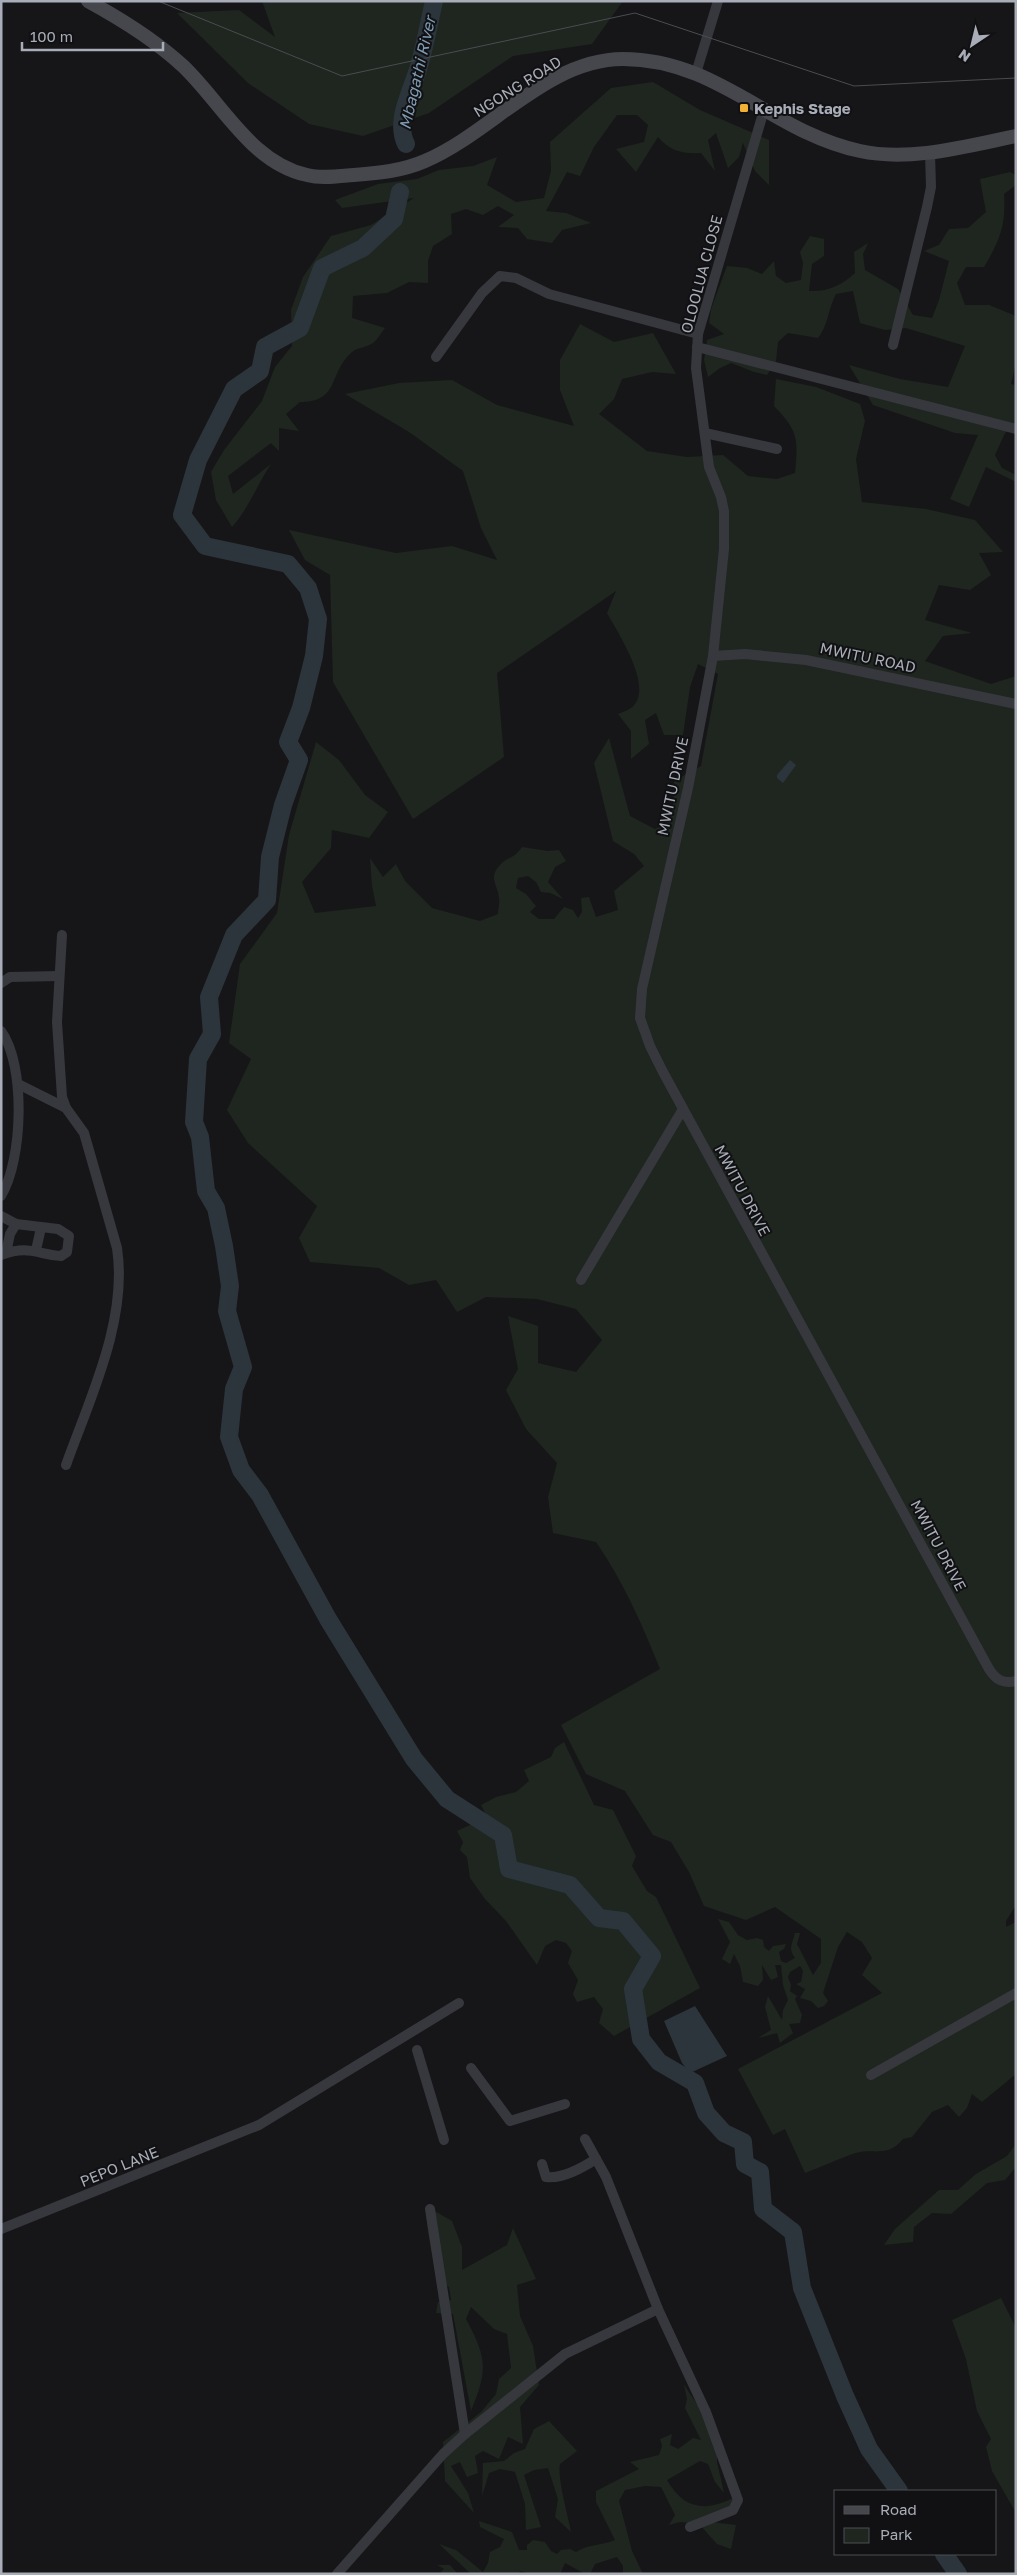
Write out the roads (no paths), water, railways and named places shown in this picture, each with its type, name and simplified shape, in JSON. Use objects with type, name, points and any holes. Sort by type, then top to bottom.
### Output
[{"type":"main road","name":"NGONG ROAD","points":[[88,1],[170,55],[199,83],[252,144],[265,155],[307,176],[325,177],[397,172],[426,161],[451,148],[553,80],[577,67],[622,59],[656,62],[684,68],[797,128],[858,151],[876,154],[930,153],[1016,136]]},
{"type":"street","points":[[696,73],[718,1]]},
{"type":"street","name":"OLOOLUA CLOSE","points":[[713,656],[725,527],[721,497],[709,467],[696,368],[698,334],[764,110]]},
{"type":"street","points":[[893,345],[928,207],[931,187],[930,153]]},
{"type":"street","points":[[436,357],[482,293],[500,276],[516,278],[549,294],[698,334]]},
{"type":"street","points":[[697,347],[1016,429]]},
{"type":"street","points":[[705,433],[777,450]]},
{"type":"street","name":"MWITU ROAD","points":[[713,656],[745,654],[806,660],[1016,704]]},
{"type":"street","name":"MWITU DRIVE","points":[[713,656],[688,788],[642,989],[640,1018],[650,1046],[683,1109],[989,1669],[995,1678],[1002,1682],[1016,1681]]},
{"type":"street","points":[[62,935],[57,1022],[61,1085],[66,1108],[84,1132],[117,1248],[120,1267],[108,1348],[97,1384],[66,1465]]},
{"type":"street","points":[[1,982],[10,977],[59,976]]},
{"type":"street","points":[[1,1030],[15,1058],[18,1084],[15,1152],[6,1188],[1,1196]]},
{"type":"street","points":[[18,1084],[66,1108]]},
{"type":"street","points":[[581,1280],[683,1109]]},
{"type":"street","points":[[1,1216],[16,1224],[58,1229],[69,1236],[67,1252],[61,1256],[36,1250],[4,1254],[10,1234],[16,1224]]},
{"type":"street","points":[[36,1250],[41,1228]]},
{"type":"street","points":[[871,2075],[1016,1993]]},
{"type":"street","name":"PEPO LANE","points":[[1,2229],[248,2131],[459,2003]]},
{"type":"street","points":[[417,2050],[444,2140]]},
{"type":"street","points":[[471,2068],[510,2121],[565,2104]]},
{"type":"street","points":[[585,2139],[606,2176],[658,2309],[706,2412],[738,2500],[733,2510],[690,2527]]},
{"type":"street","points":[[542,2164],[546,2177],[554,2178],[584,2167],[596,2159]]},
{"type":"street","points":[[430,2208],[465,2434]]},
{"type":"street","points":[[337,2574],[444,2454],[465,2434],[565,2354],[658,2309]]},
{"type":"waterway","name":"Mbagathi River","points":[[406,144],[403,135],[403,115],[421,58],[434,1]]},
{"type":"waterway","points":[[400,192],[394,219],[363,248],[322,268],[300,328],[265,347],[260,371],[234,389],[198,460],[182,515],[205,546],[288,564],[308,588],[318,619],[314,656],[301,708],[288,742],[299,760],[283,805],[270,857],[267,900],[234,935],[209,997],[212,1034],[198,1059],[194,1122],[200,1137],[206,1191],[216,1208],[224,1246],[230,1286],[227,1311],[243,1367],[234,1389],[229,1437],[241,1470],[260,1495],[328,1619],[414,1759],[447,1799],[503,1835],[509,1869],[570,1885],[599,1918],[623,1921],[652,1956],[633,1989],[641,2039],[659,2062],[695,2083],[706,2113],[724,2133],[743,2142],[745,2164],[760,2172],[763,2209],[793,2232],[802,2288],[845,2396],[869,2449],[898,2490]]},
{"type":"waterway","points":[[945,2555],[958,2574]]},
{"type":"tram line","points":[[158,1],[342,76],[635,13],[854,86],[1016,78]]},
{"type":"place","name":"Kephis Stage","points":[[744,108]]}]
